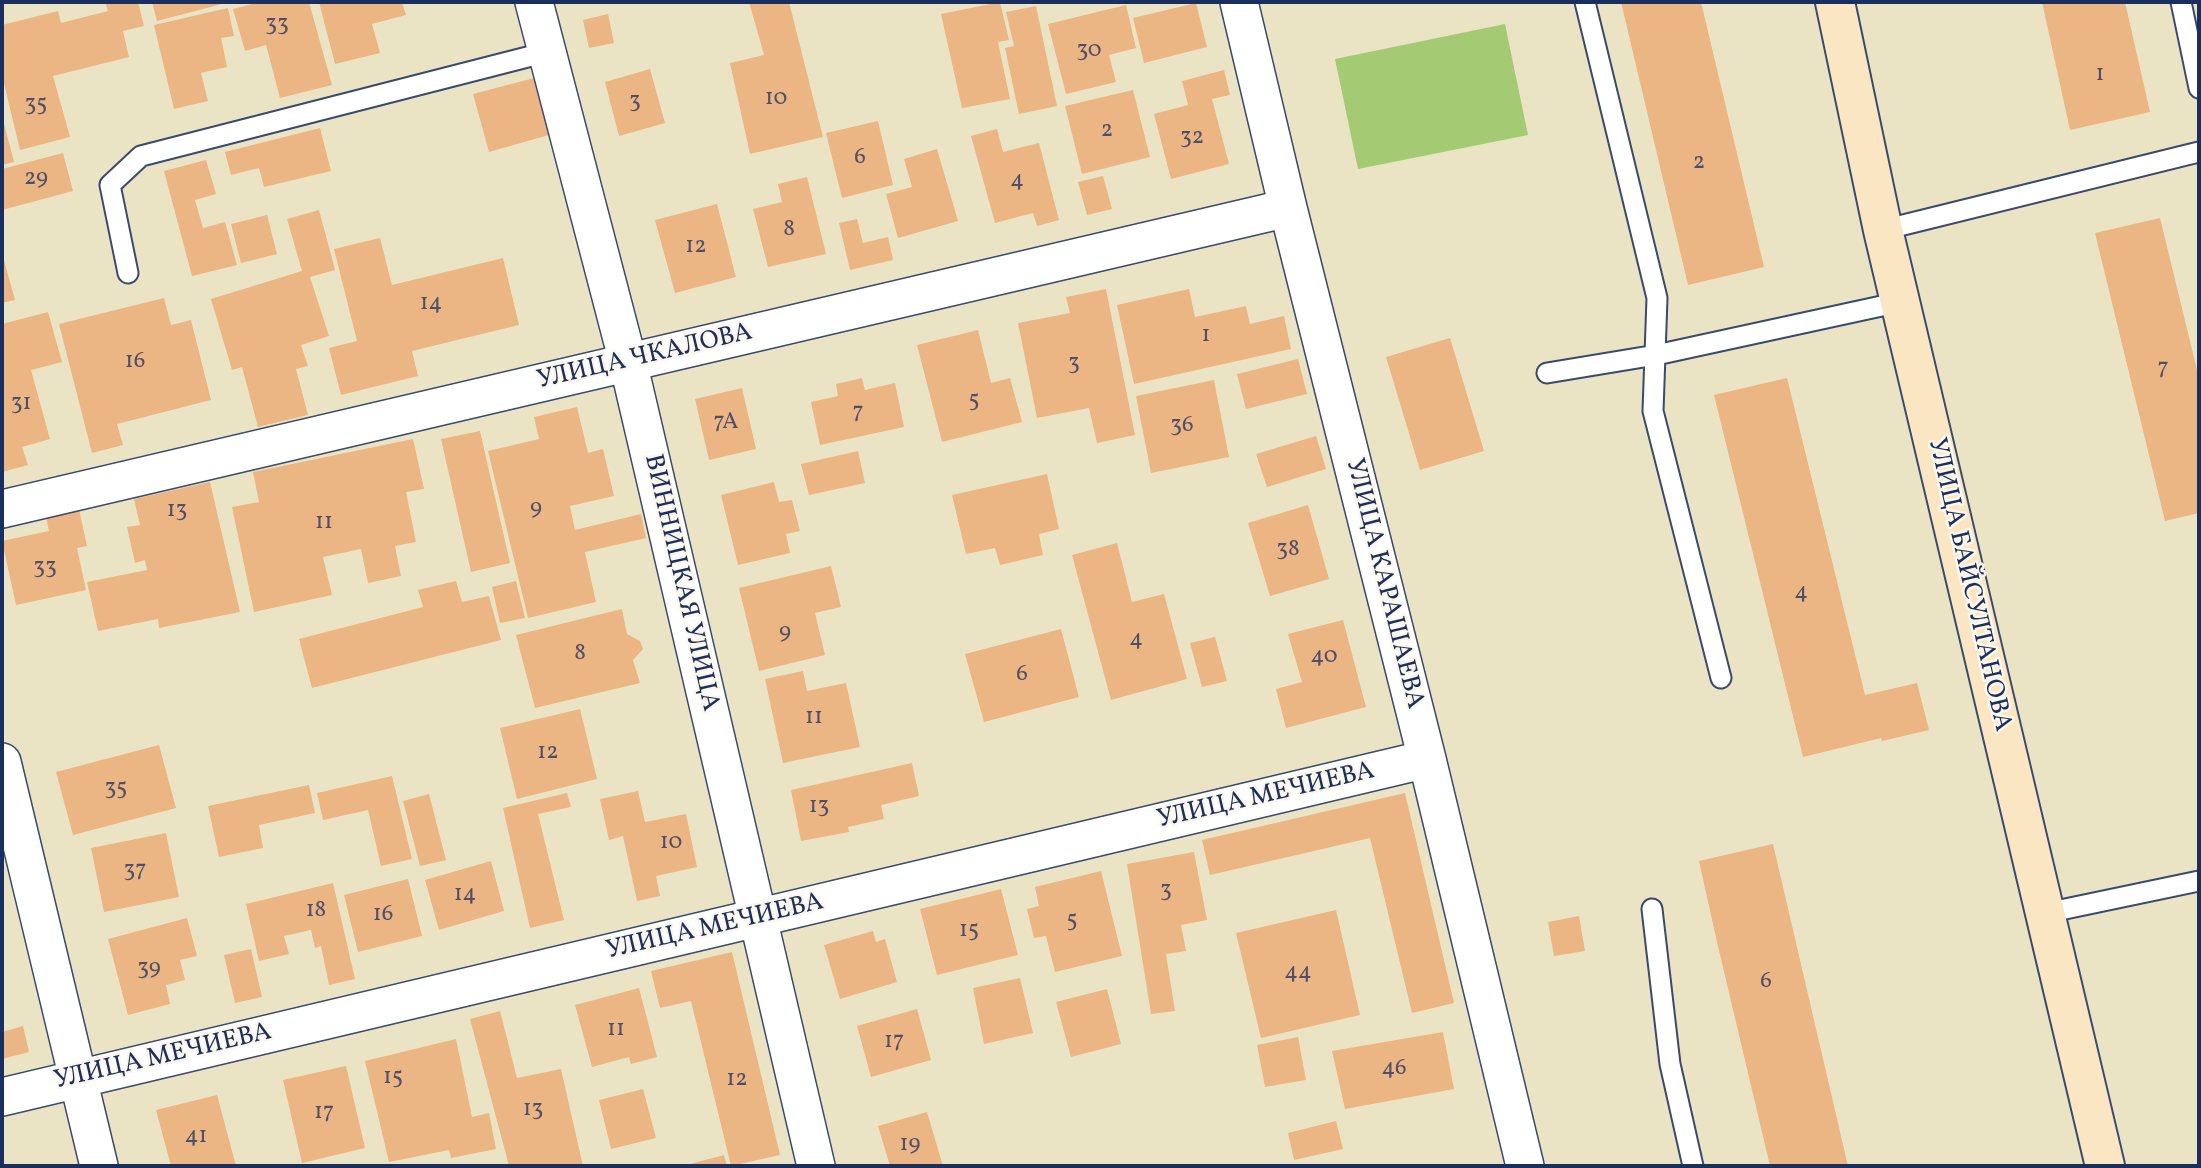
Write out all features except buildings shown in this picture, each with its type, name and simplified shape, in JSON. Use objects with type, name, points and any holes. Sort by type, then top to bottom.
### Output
[{"type":"street","name":"ВИННИЦКАЯ УЛИЦА","points":[[534,2],[628,362],[816,1166]]},
{"type":"street","name":"УЛИЦА КАРАШАЕВА","points":[[1239,2],[1525,1166]]},
{"type":"street","name":"УЛИЦА БАЙСУЛТАНОВА","points":[[1835,2],[1883,230],[2105,1166]]},
{"type":"street","name":"УЛИЦА ЧКАЛОВА","points":[[2,509],[1289,208]]},
{"type":"street","name":"УЛИЦА МЕЧИЕВА","points":[[2,1097],[1427,759]]},
{"type":"street","points":[[2,762],[99,1166]]},
{"type":"lane","points":[[1585,2],[1657,299],[1653,411],[1721,678]]},
{"type":"lane","points":[[2181,2],[2199,88]]},
{"type":"lane","points":[[128,273],[110,185],[141,156],[547,52]]},
{"type":"lane","points":[[1883,230],[2199,152]]},
{"type":"lane","points":[[1547,373],[1656,355],[1900,302]]},
{"type":"lane","points":[[2046,913],[2199,880]]},
{"type":"lane","points":[[1652,909],[1670,1064],[1693,1166]]},
{"type":"green space","points":[[1505,24],[1528,135],[1358,169],[1335,59]]}]
